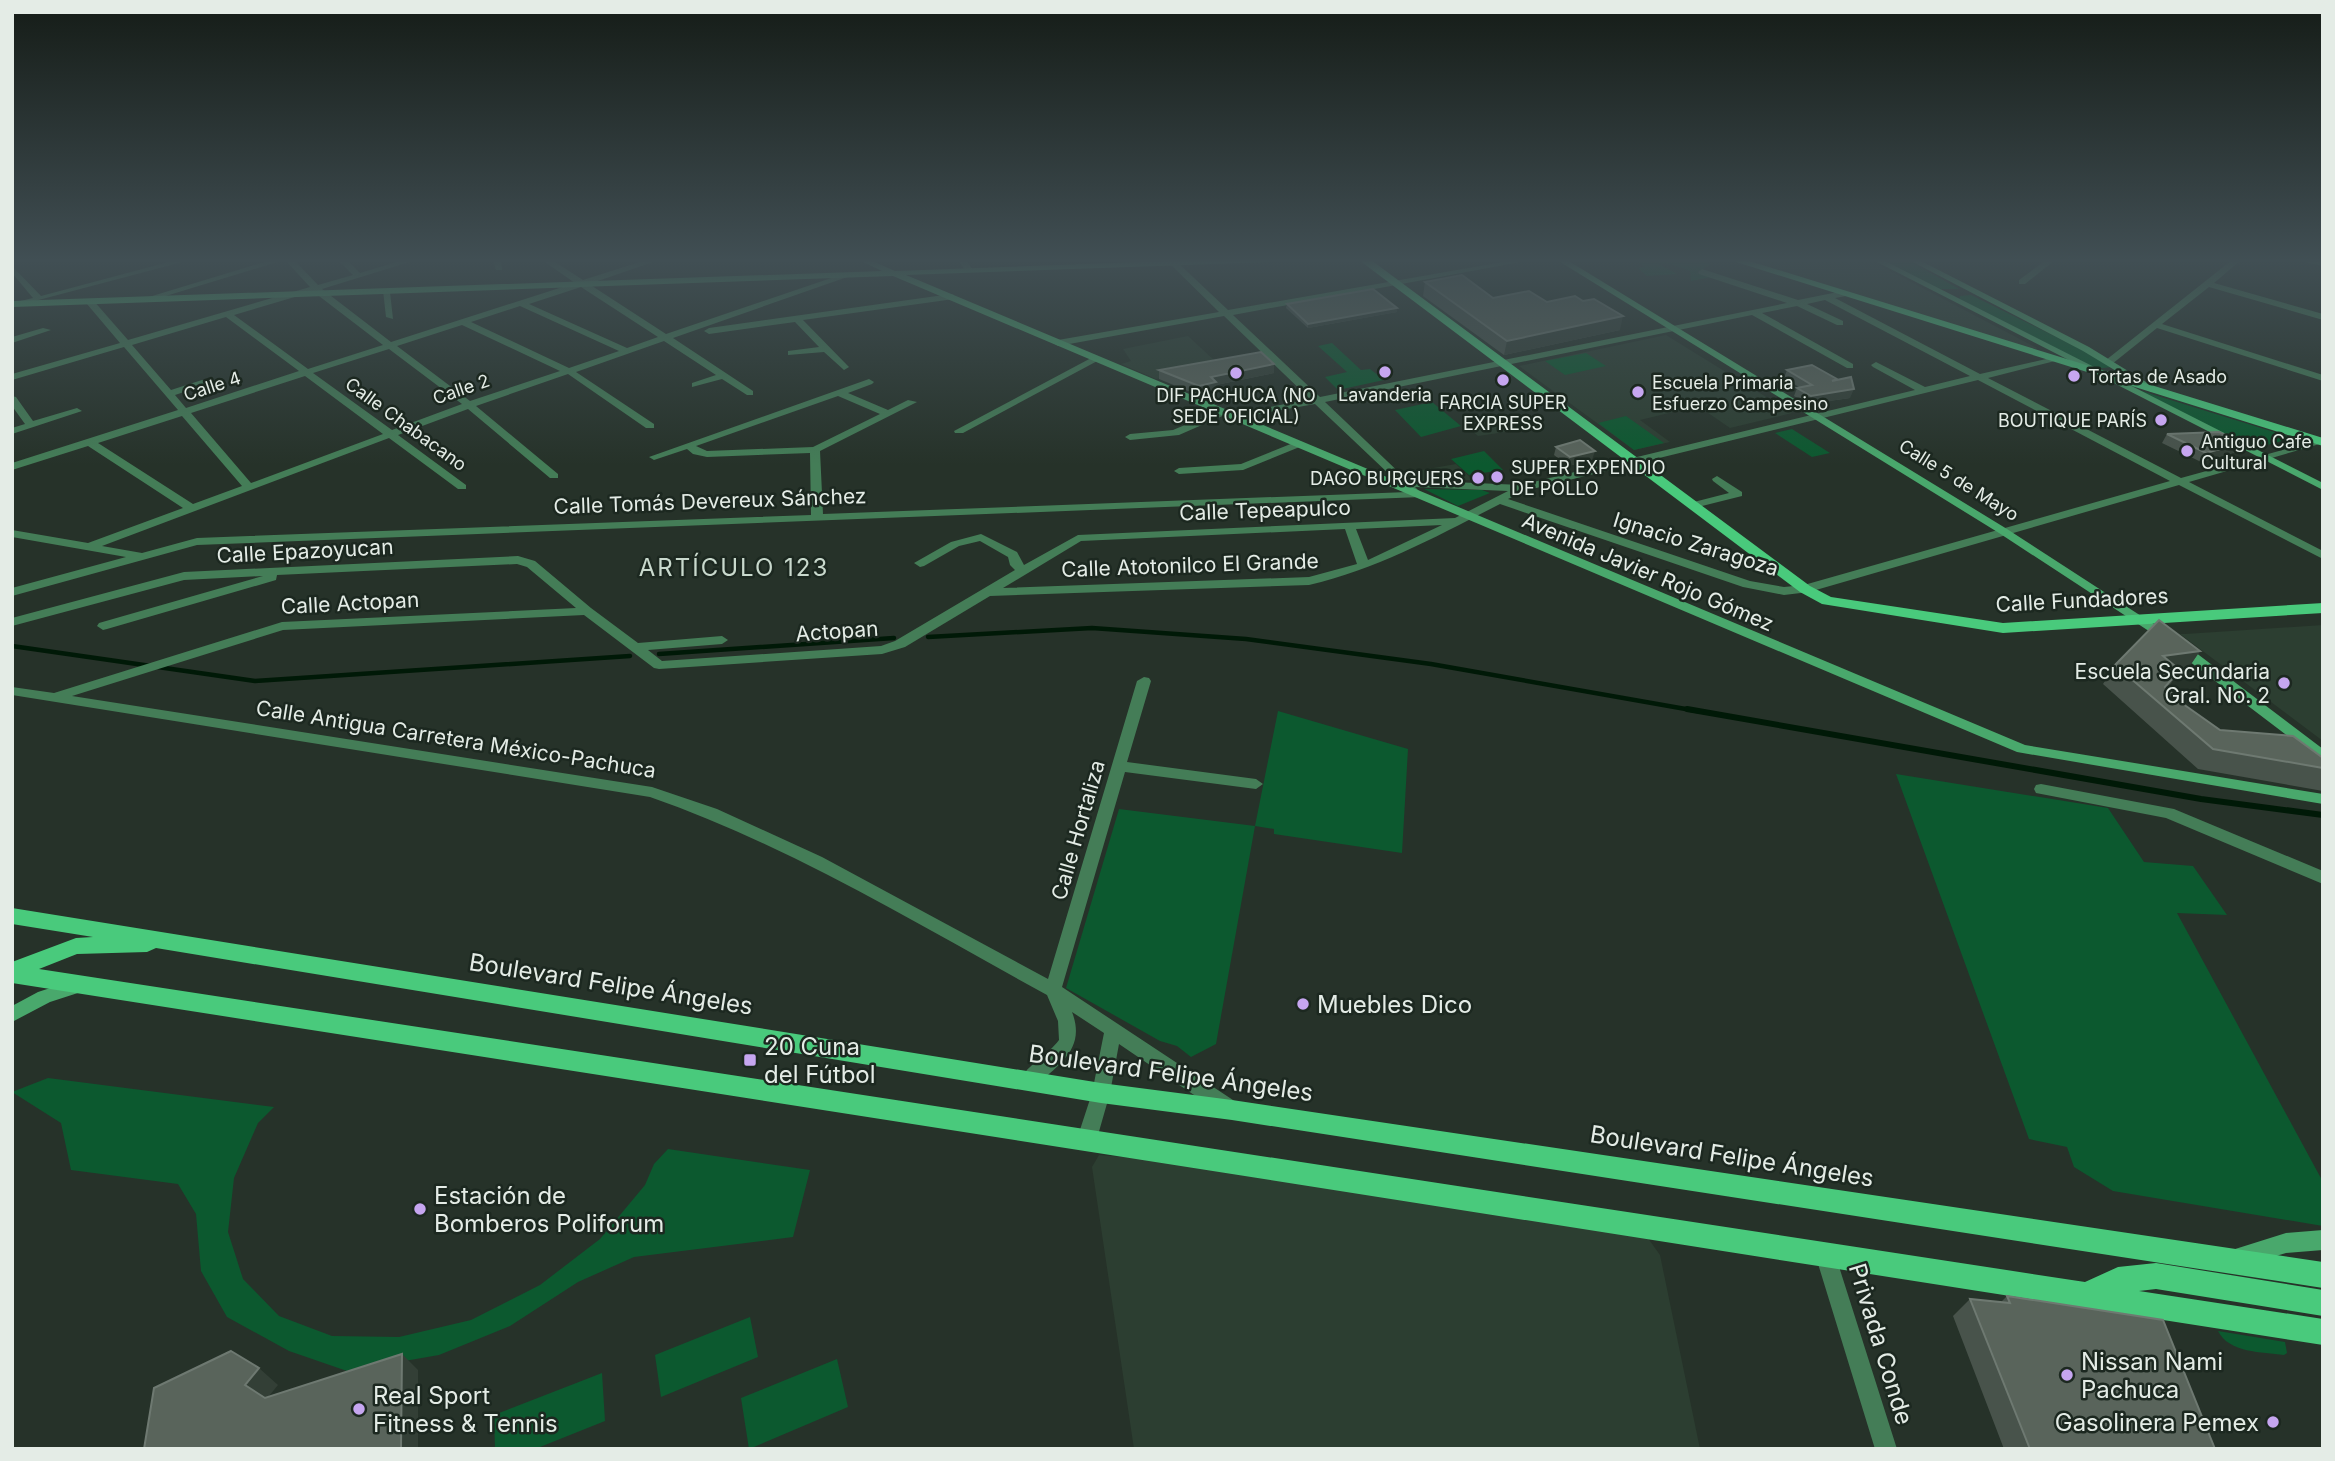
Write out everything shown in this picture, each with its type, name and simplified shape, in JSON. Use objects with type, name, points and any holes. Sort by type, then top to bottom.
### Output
[{"type":"main road","name":"Calle Fundadores","points":[[1457,328],[1805,589],[1827,601],[1858,608],[2003,628],[2323,608]]},
{"type":"main road","points":[[1953,328],[2321,441]]},
{"type":"main road","name":"Boulevard Felipe Ángeles","points":[[12,916],[1101,1093],[1232,1110],[2232,1259],[2323,1275]]},
{"type":"main road","points":[[12,973],[76,946],[122,946],[171,941]]},
{"type":"main road","points":[[12,973],[1086,1142],[2323,1332]]},
{"type":"main road","points":[[2087,1295],[2118,1280],[2156,1276],[2323,1303]]},
{"type":"street","points":[[111,328],[248,486]]},
{"type":"street","points":[[12,377],[178,328]]},
{"type":"street","name":"Calle Chabacano","points":[[246,328],[387,435],[463,487]]},
{"type":"street","points":[[369,328],[554,476]]},
{"type":"street","name":"Calle 4","points":[[12,467],[444,328]]},
{"type":"street","points":[[476,328],[569,371],[650,426]]},
{"type":"street","points":[[576,328],[627,351]]},
{"type":"street","points":[[647,328],[750,393]]},
{"type":"street","name":"Calle 2","points":[[89,547],[468,405],[697,328]]},
{"type":"street","points":[[680,334],[725,328]]},
{"type":"street","points":[[806,328],[844,367]]},
{"type":"street","name":"Avenida Javier Rojo Gómez","points":[[1024,328],[1417,495],[1459,518],[2022,750],[2323,799]]},
{"type":"street","points":[[1058,343],[1143,328]]},
{"type":"street","points":[[1239,328],[1417,495]]},
{"type":"street","points":[[1130,437],[1175,433],[1229,414],[1671,328]]},
{"type":"street","name":"Calle 5 de Mayo","points":[[1672,328],[2142,618],[2323,756]]},
{"type":"street","points":[[1782,328],[1850,366]]},
{"type":"street","points":[[1886,328],[2323,556]]},
{"type":"street","points":[[2007,328],[2323,488]]},
{"type":"street","points":[[2044,328],[2109,362],[2154,390]]},
{"type":"street","points":[[2109,362],[2152,328]]},
{"type":"street","points":[[2166,328],[2323,378]]},
{"type":"street","points":[[12,340],[46,330]]},
{"type":"street","points":[[790,353],[827,349]]},
{"type":"street","points":[[959,431],[1097,359]]},
{"type":"street","points":[[1405,483],[1520,488],[1818,418],[2052,359]]},
{"type":"street","points":[[1876,365],[1925,391]]},
{"type":"street","points":[[695,385],[722,376]]},
{"type":"street","points":[[168,394],[205,382]]},
{"type":"street","points":[[654,457],[869,382]]},
{"type":"street","points":[[840,393],[888,414]]},
{"type":"street","points":[[12,399],[32,425]]},
{"type":"street","points":[[689,446],[697,452],[707,454],[814,450],[912,402]]},
{"type":"street","points":[[12,431],[77,411]]},
{"type":"street","name":"Ignacio Zaragoza","points":[[1497,499],[1746,584],[1784,591],[1805,589],[2321,441]]},
{"type":"street","points":[[89,442],[191,508]]},
{"type":"street","points":[[1179,471],[1243,467],[1298,444]]},
{"type":"street","points":[[814,450],[817,516]]},
{"type":"street","points":[[1695,505],[1738,495],[1717,480]]},
{"type":"street","name":"Calle Atotonilco El Grande","points":[[987,592],[1309,581],[1337,577],[1439,532],[1459,518],[1520,488]]},
{"type":"street","name":"Calle Tomás Devereux Sánchez","points":[[12,592],[197,542],[817,516],[1417,495]]},
{"type":"street","name":"Calle Tepeapulco","points":[[1078,538],[1349,526],[1459,518]]},
{"type":"street","points":[[1349,526],[1364,566]]},
{"type":"street","points":[[12,534],[143,557]]},
{"type":"street","points":[[920,563],[955,544],[981,537],[1013,555],[1016,565],[1023,570]]},
{"type":"street","name":"Actopan","points":[[587,611],[659,665],[882,650],[900,644],[1078,538]]},
{"type":"street","name":"Calle Epazoyucan","points":[[12,622],[170,578],[526,561],[587,611]]},
{"type":"street","points":[[103,626],[294,571]]},
{"type":"street","name":"Calle Actopan","points":[[56,696],[282,626],[587,611]]},
{"type":"street","points":[[637,647],[722,640]]},
{"type":"street","points":[[103,705],[129,674]]},
{"type":"street","name":"Calle Hortaliza","points":[[1053,990],[1144,681]]},
{"type":"street","name":"Calle Antigua Carretera México-Pachuca","points":[[12,691],[652,792],[712,813],[816,861],[1053,990],[1232,1110]]},
{"type":"street","points":[[1119,766],[1256,784]]},
{"type":"street","points":[[2041,789],[2169,813],[2323,878]]},
{"type":"street","points":[[12,1015],[44,997],[85,984]]},
{"type":"street","points":[[1029,1080],[1058,1056],[1068,1042],[1070,1022],[1053,990]]},
{"type":"street","points":[[1086,1142],[1101,1093],[1114,1031]]},
{"type":"street","points":[[2232,1259],[2286,1243],[2323,1240]]},
{"type":"street","name":"Privada Conde","points":[[1825,1254],[1886,1449]]},
{"type":"shaded area","points":[[1964,328],[1999,328],[2037,348],[2034,350]]},
{"type":"shaded area","name":"Escuela Primaria Esfuerzo Campesino","points":[[1666,335],[1792,413],[1730,428],[1698,406],[1640,420],[1670,442],[1634,450],[1519,366]]},
{"type":"shaded area","points":[[1188,336],[1214,360],[1191,365],[1197,371],[1156,379],[1121,364],[1131,361],[1123,349]]},
{"type":"shaded area","points":[[1514,417],[1526,429],[1478,436],[1470,429]]},
{"type":"shaded area","points":[[1456,464],[1473,480],[1415,480],[1405,473]]},
{"type":"shaded area","name":"Escuela Secundaria Gral. No. 2","points":[[2323,625],[2323,741],[2180,634],[2185,634]]},
{"type":"shaded area","points":[[1099,1155],[1172,1161],[1645,1234],[1660,1255],[1700,1449],[1134,1449],[1092,1167]]},
{"type":"green space","points":[[2015,328],[2038,328],[2112,367],[2095,369]]},
{"type":"green space","points":[[1332,343],[1361,370],[1370,369],[1384,380],[1338,390],[1325,377],[1347,372],[1318,346]]},
{"type":"green space","points":[[1586,353],[1606,366],[1565,375],[1545,361]]},
{"type":"green space","points":[[2135,389],[2294,438],[2263,446],[2243,443]]},
{"type":"green space","points":[[1432,402],[1461,426],[1421,437],[1395,410]]},
{"type":"green space","points":[[1626,416],[1664,443],[1634,450],[1598,423]]},
{"type":"green space","points":[[1792,429],[1830,453],[1812,457],[1775,433]]},
{"type":"green space","points":[[1484,451],[1503,470],[1469,475],[1451,459]]},
{"type":"green space","points":[[1424,489],[1482,490],[1490,493],[1458,506]]},
{"type":"green space","points":[[1278,711],[1408,749],[1402,853],[1274,834],[1274,829],[1255,826]]},
{"type":"green space","points":[[1896,774],[2108,808],[2144,862],[2193,866],[2227,915],[2177,913],[2323,1182],[2323,1226],[2113,1191],[2074,1167],[2067,1147],[2029,1139]]},
{"type":"green space","points":[[1119,809],[1255,826],[1216,1044],[1191,1057],[1177,1046],[1160,1041],[1066,988]]},
{"type":"green space","points":[[48,1078],[274,1107],[258,1123],[234,1178],[228,1232],[243,1279],[279,1316],[332,1336],[399,1337],[471,1320],[540,1285],[600,1239],[645,1185],[654,1164],[668,1149],[810,1170],[793,1237],[634,1257],[578,1282],[510,1326],[439,1355],[347,1371],[289,1351],[227,1317],[201,1271],[196,1214],[178,1184],[71,1170],[61,1123],[12,1092]]},
{"type":"green space","points":[[750,1317],[758,1357],[661,1397],[655,1355]]},
{"type":"green space","points":[[2218,1331],[2285,1342],[2287,1353],[2284,1355],[2247,1350],[2230,1344]]},
{"type":"green space","points":[[837,1359],[848,1407],[749,1449],[741,1398]]},
{"type":"green space","points":[[602,1373],[605,1421],[535,1449],[495,1449],[494,1415]]},
{"type":"building","points":[[1489,328],[1566,328],[1507,341]]},
{"type":"building","points":[[1261,352],[1274,364],[1211,377],[1216,382],[1199,386],[1159,370]]},
{"type":"building","points":[[1812,365],[1837,379],[1832,381],[1851,377],[1854,389],[1811,396],[1797,388],[1812,385],[1787,370]]},
{"type":"building","points":[[2219,432],[2242,443],[2206,453],[2167,434]]},
{"type":"building","points":[[1580,440],[1595,451],[1570,457],[1556,447]]},
{"type":"building","points":[[2159,620],[2200,651],[2163,656],[2180,670],[2165,687],[2186,706],[2220,730],[2293,736],[2323,758],[2323,768],[2213,749],[2115,665]]},
{"type":"building","name":"Nissan Nami Pachuca","points":[[2007,1296],[2163,1320],[2215,1449],[2030,1449],[1970,1299],[2010,1303]]},
{"type":"building","name":"Real Sport Fitness & Tennis","points":[[231,1351],[259,1368],[245,1385],[265,1398],[402,1354],[401,1449],[144,1449],[154,1388]]},
{"type":"waterway","points":[[928,637],[1092,628],[1246,639],[1431,664],[1697,711]]},
{"type":"waterway","points":[[659,654],[894,638]]},
{"type":"waterway","points":[[12,646],[255,681],[630,656]]},
{"type":"waterway","points":[[1687,709],[2201,799],[2323,815]]},
{"type":"place","name":"Lavanderia","points":[[1385,372]]},
{"type":"place","name":"DIF PACHUCA (NO SEDE OFICIAL)","points":[[1236,373]]},
{"type":"place","name":"Tortas de Asado","points":[[2074,376]]},
{"type":"place","name":"FARCIA SUPER EXPRESS","points":[[1503,380]]},
{"type":"place","name":"Escuela Primaria Esfuerzo Campesino","points":[[1638,392]]},
{"type":"place","name":"BOUTIQUE PARÍS","points":[[2161,420]]},
{"type":"place","name":"Antiguo Cafe Cultural","points":[[2187,451]]},
{"type":"place","name":"SUPER EXPENDIO DE POLLO","points":[[1497,477]]},
{"type":"place","name":"DAGO BURGUERS","points":[[1478,478]]},
{"type":"place","name":"Escuela Secundaria Gral. No. 2","points":[[2284,683]]},
{"type":"place","name":"Muebles Dico","points":[[1303,1004]]},
{"type":"place","name":"20 Cuna del Fútbol","points":[[750,1060]]},
{"type":"place","name":"Estación de Bomberos Poliforum","points":[[420,1209]]},
{"type":"place","name":"Nissan Nami Pachuca","points":[[2067,1375]]},
{"type":"place","name":"Real Sport Fitness & Tennis","points":[[359,1409]]},
{"type":"place","name":"Gasolinera Pemex","points":[[2273,1422]]},
{"type":"district","name":"ARTÍCULO 123","points":[[734,567]]}]
